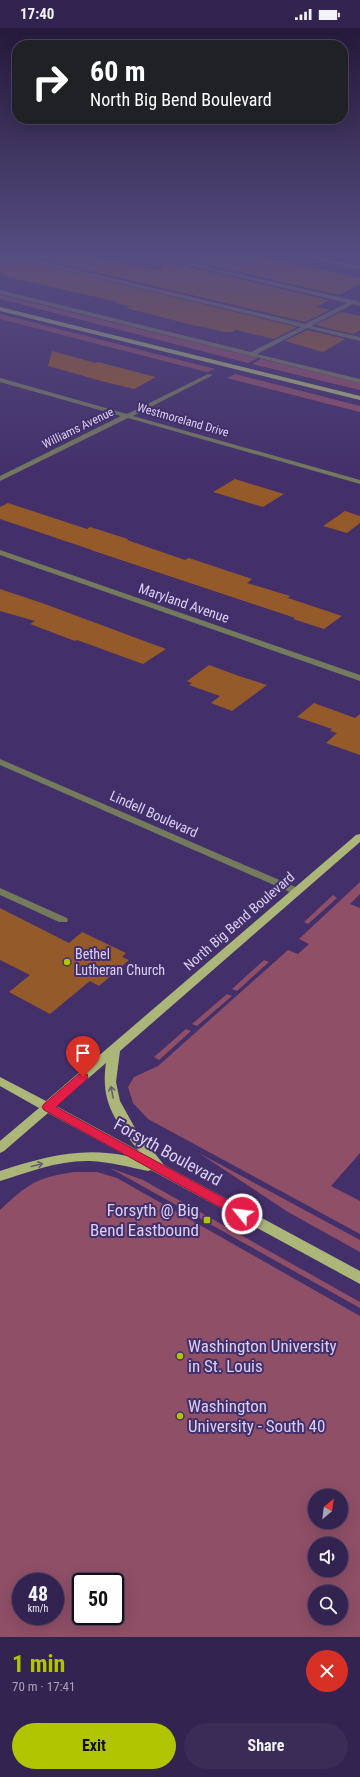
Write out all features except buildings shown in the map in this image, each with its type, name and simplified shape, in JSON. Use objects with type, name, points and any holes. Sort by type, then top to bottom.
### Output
[{"type":"main road","points":[[94,331],[360,398]]},
{"type":"main road","name":"North Big Bend Boulevard","points":[[0,1148],[360,837]]},
{"type":"main road","points":[[114,1050],[110,1072],[111,1094],[130,1130],[163,1170]]},
{"type":"main road","name":"Forsyth Boulevard","points":[[0,1081],[360,1278]]},
{"type":"main road","points":[[0,1176],[48,1162],[102,1156],[163,1170]]},
{"type":"street","points":[[159,331],[360,381]]},
{"type":"street","points":[[252,354],[296,331]]},
{"type":"street","points":[[329,331],[360,338]]},
{"type":"street","name":"Williams Avenue","points":[[0,479],[210,375]]},
{"type":"street","name":"Westmoreland Drive","points":[[0,380],[360,482]]},
{"type":"street","name":"Maryland Avenue","points":[[0,552],[360,678]]},
{"type":"street","name":"Lindell Boulevard","points":[[0,762],[296,891]]},
{"type":"street","points":[[0,891],[63,920]]},
{"type":"shaded area","points":[[47,331],[67,331],[215,369],[207,372]]},
{"type":"shaded area","points":[[124,331],[148,331],[258,358],[248,363]]},
{"type":"shaded area","points":[[261,359],[360,383],[360,390],[252,364]]},
{"type":"shaded area","points":[[235,374],[360,406],[360,412],[227,378]]},
{"type":"shaded area","points":[[360,882],[360,894],[350,904],[360,908],[360,1153],[331,1186],[360,1201],[360,1234],[148,1119],[133,1103],[128,1087],[134,1077],[158,1066],[288,950],[298,954],[309,944],[299,939]]},
{"type":"shaded area","points":[[333,895],[337,898],[308,924],[304,922]]},
{"type":"shaded area","points":[[264,960],[269,962],[237,991],[232,989]]},
{"type":"shaded area","points":[[227,994],[232,996],[197,1026],[192,1024]]},
{"type":"shaded area","points":[[186,1029],[191,1031],[159,1060],[154,1057]]},
{"type":"shaded area","points":[[199,1153],[360,1240],[360,1252],[288,1212]]},
{"type":"shaded area","points":[[110,1168],[143,1180],[360,1302],[360,1308]]},
{"type":"shaded area","name":"Washington University in St. Louis","points":[[74,1172],[97,1172],[117,1178],[360,1316],[360,1637],[0,1637],[0,1210],[25,1188],[50,1177]]},
{"type":"place","name":"Bethel Lutheran Church","points":[[67,962]]},
{"type":"place","name":"Forsyth @ Big Bend Eastbound","points":[[207,1220]]},
{"type":"place","name":"Washington University in St. Louis","points":[[180,1356]]},
{"type":"place","name":"Washington University - South 40","points":[[180,1416]]},
{"type":"route","points":[[83,1077],[48,1107],[242,1214]]}]
